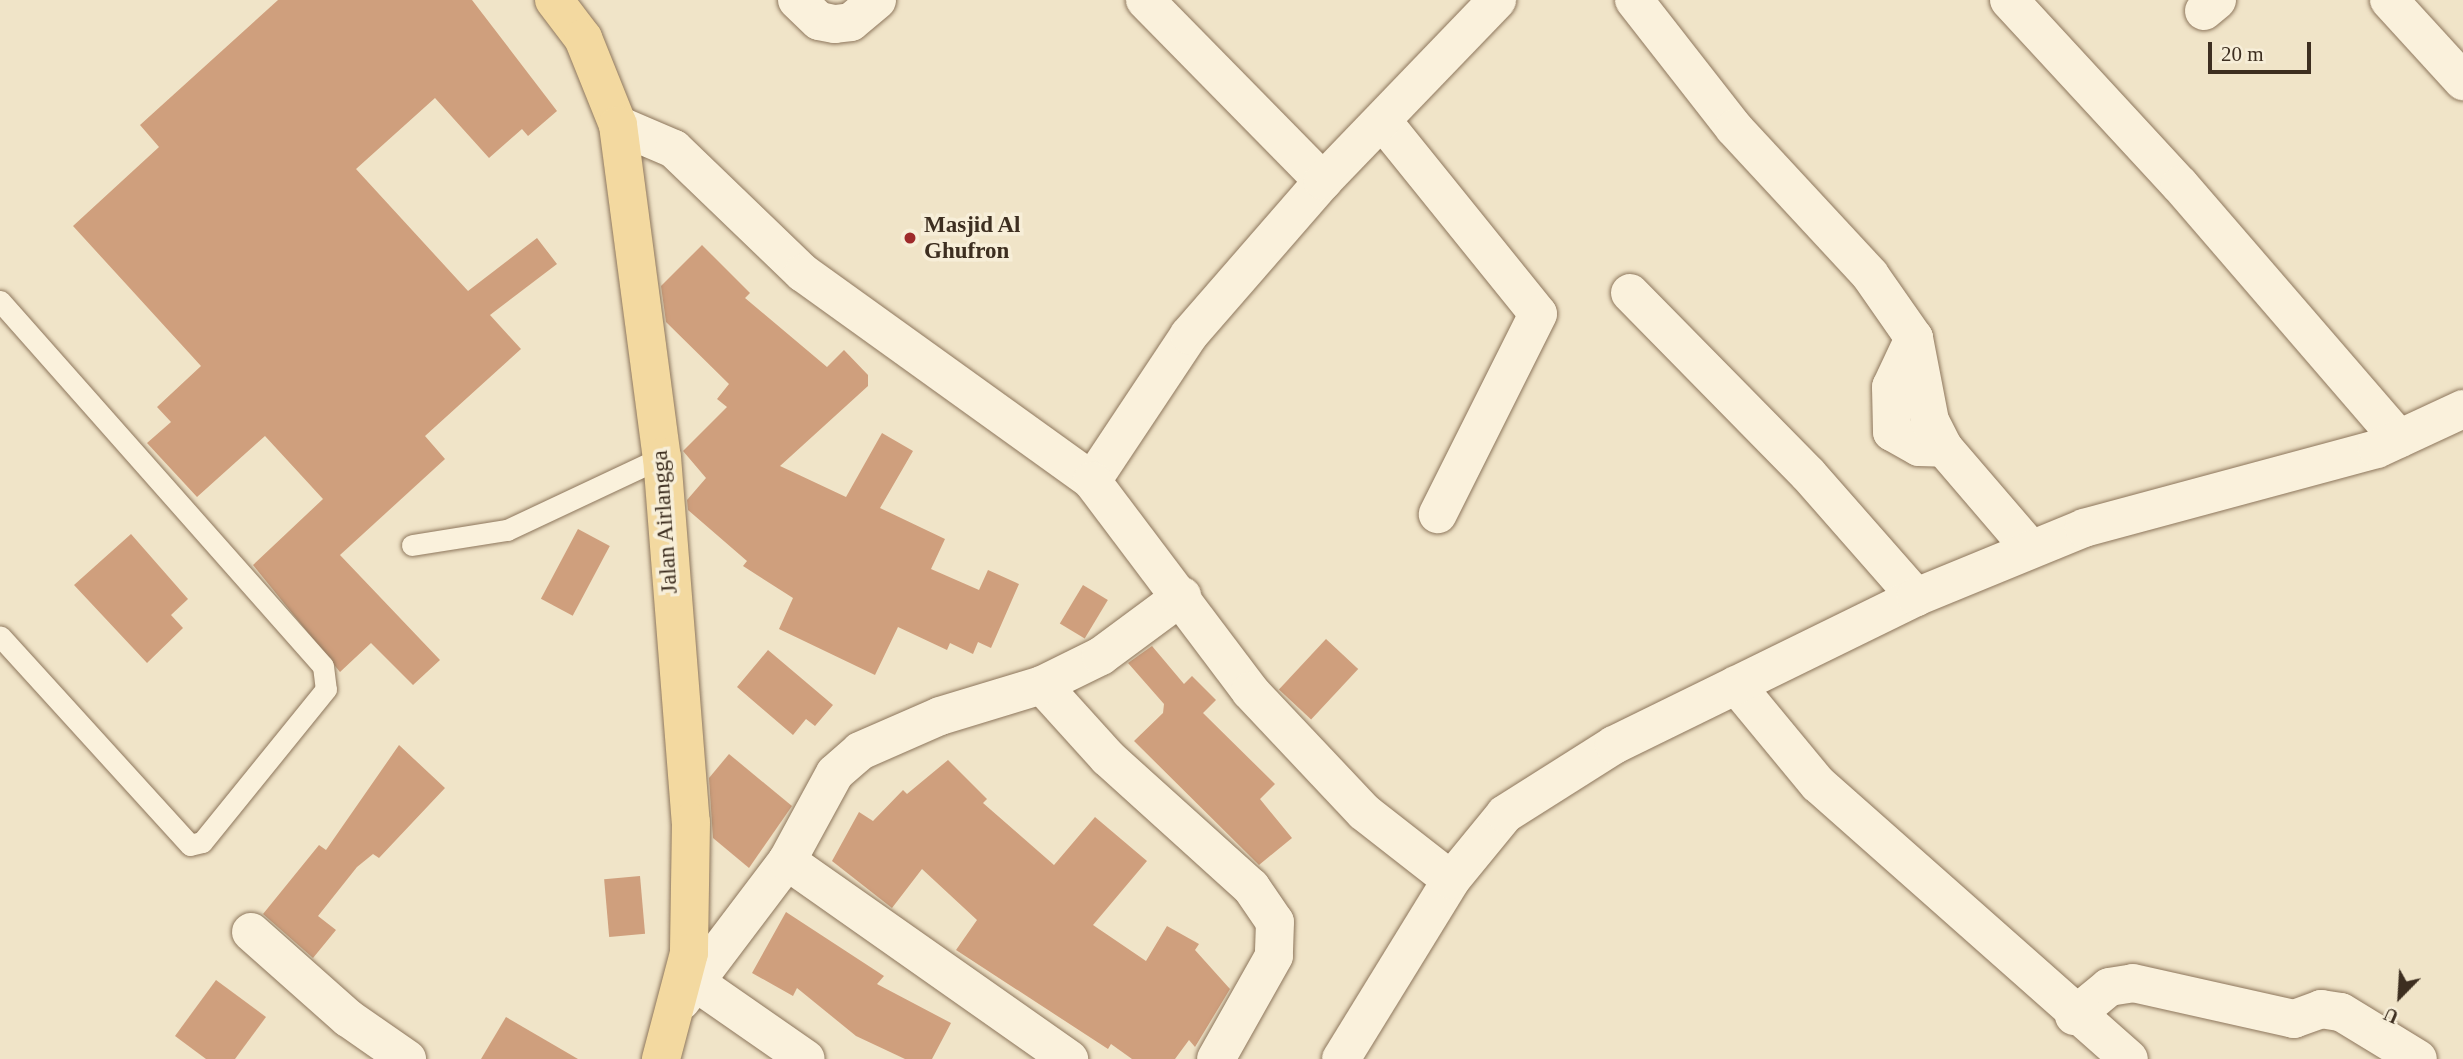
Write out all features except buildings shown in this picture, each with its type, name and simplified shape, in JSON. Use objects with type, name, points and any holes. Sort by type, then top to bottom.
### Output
[{"type":"main road","name":"Jalan Airlangga","points":[[554,0],[593,58],[618,125],[662,457],[691,822],[690,992],[661,1059]]},
{"type":"street","points":[[797,0],[819,21],[835,24],[851,22],[877,0]]},
{"type":"street","points":[[1145,0],[1323,181]]},
{"type":"street","points":[[1092,481],[1189,335],[1323,181],[1384,122],[1497,0]]},
{"type":"street","points":[[1634,0],[1734,128],[1870,275],[1914,338],[1891,387],[1887,420],[1901,441],[1944,447],[2029,547]]},
{"type":"street","points":[[2009,0],[2215,224],[2399,439]]},
{"type":"street","points":[[2389,0],[2463,81]]},
{"type":"street","points":[[1384,122],[1538,314],[1438,514]]},
{"type":"street","points":[[618,125],[674,149],[803,273],[1092,481],[1182,596],[1250,691],[1325,773],[1388,833],[1451,880]]},
{"type":"street","points":[[1630,293],[1808,474],[1916,597]]},
{"type":"street","points":[[1340,1059],[1451,880],[1505,814],[1614,745],[1916,597],[2029,547],[2399,439],[2463,409]]},
{"type":"street","points":[[806,1059],[690,992],[788,862],[835,772],[860,751],[940,716],[1042,685],[1101,656],[1182,596]]},
{"type":"street","points":[[1042,685],[1108,758],[1251,887],[1275,922],[1274,956],[1216,1059]]},
{"type":"street","points":[[1736,685],[1818,784],[2074,1016],[2129,1059]]},
{"type":"street","points":[[788,862],[1069,1059]]},
{"type":"street","points":[[251,933],[407,1059]]},
{"type":"street","points":[[2074,1016],[2109,988],[2133,983],[2294,1019],[2322,1009],[2341,1012],[2418,1059]]},
{"type":"lane","points":[[0,301],[323,666],[326,689],[202,842],[190,845],[0,636]]},
{"type":"lane","points":[[412,545],[473,540],[508,530],[662,457]]},
{"type":"place","name":"Masjid Al Ghufron","points":[[910,238]]}]
